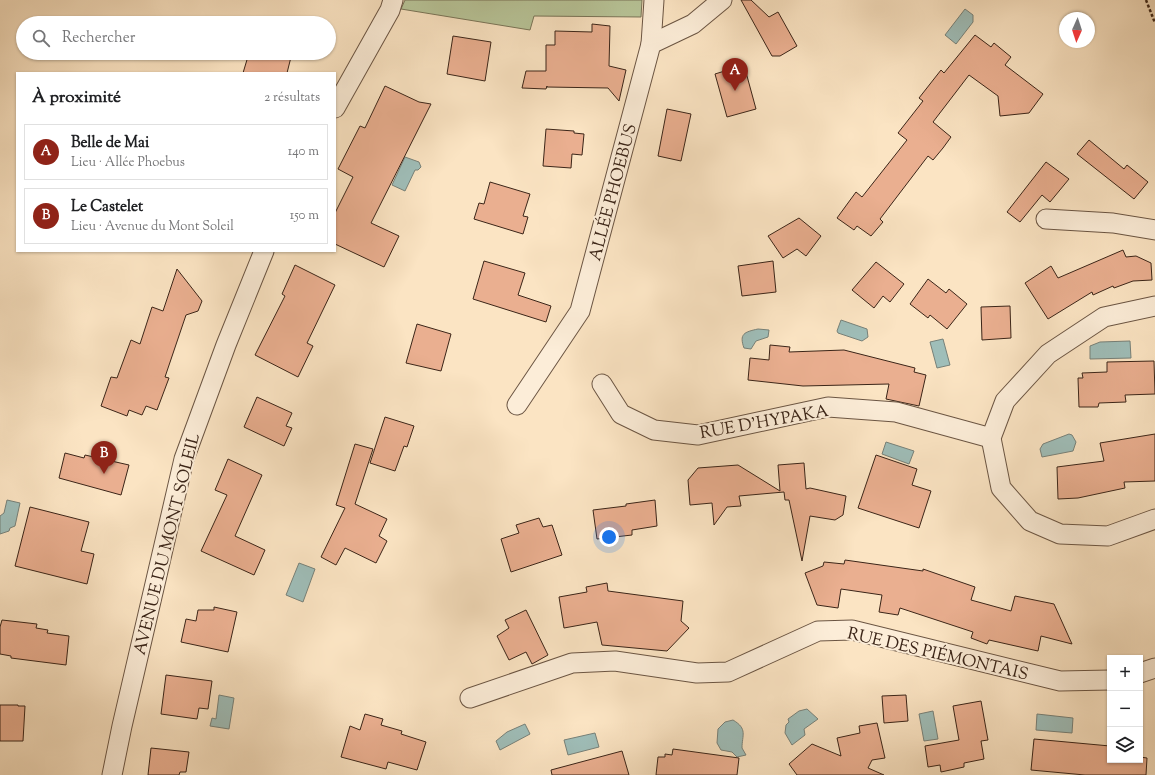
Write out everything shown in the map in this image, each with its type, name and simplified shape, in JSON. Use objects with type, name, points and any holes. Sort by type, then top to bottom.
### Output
[{"type":"street","points":[[336,106],[390,10],[393,0]]},
{"type":"street","name":"ALLÉE PHOEBUS","points":[[517,405],[580,311],[652,44],[654,0]]},
{"type":"street","points":[[652,44],[693,24],[722,0]]},
{"type":"street","points":[[1046,219],[1113,223],[1155,230]]},
{"type":"street","name":"AVENUE DU MONT SOLEIL","points":[[112,775],[123,719],[184,459],[226,344],[264,252]]},
{"type":"street","points":[[1155,306],[1104,317],[1048,354],[1005,401],[991,438],[1002,488],[1030,521],[1060,534],[1108,536],[1155,519]]},
{"type":"street","name":"RUE D'HYPAKA","points":[[602,384],[621,414],[654,430],[698,435],[828,407],[896,412],[991,438]]},
{"type":"street","name":"RUE DES PIÉMONTAIS","points":[[470,698],[572,663],[615,662],[697,673],[728,672],[818,631],[852,630],[1060,681],[1107,680]]},
{"type":"street","points":[[1143,672],[1155,668]]},
{"type":"path","points":[[1146,0],[1155,23]]},
{"type":"green space","points":[[405,0],[642,0],[641,17],[534,16],[530,30],[401,9]]},
{"type":"water","points":[[965,9],[973,15],[973,22],[956,44],[945,35]]},
{"type":"water","points":[[405,157],[419,162],[421,167],[418,170],[415,170],[405,191],[392,185]]},
{"type":"water","points":[[841,320],[867,329],[868,337],[862,341],[838,333],[837,331]]},
{"type":"water","points":[[758,329],[769,330],[768,337],[756,341],[751,349],[744,348],[742,340],[744,334]]},
{"type":"water","points":[[943,339],[950,365],[937,368],[930,342]]},
{"type":"water","points":[[1130,341],[1131,358],[1090,359],[1090,346],[1100,342]]},
{"type":"water","points":[[1069,434],[1072,435],[1076,442],[1073,451],[1042,457],[1040,449],[1043,444]]},
{"type":"water","points":[[886,442],[914,451],[909,464],[882,454]]},
{"type":"water","points":[[7,500],[20,503],[15,526],[10,528],[9,531],[0,534],[0,516],[4,513]]},
{"type":"water","points":[[299,563],[315,569],[303,602],[286,595]]},
{"type":"water","points":[[219,695],[234,698],[229,729],[210,726],[212,718],[216,719]]},
{"type":"water","points":[[807,709],[818,719],[804,729],[805,735],[792,745],[785,733],[786,725],[789,722],[788,719],[799,711]]},
{"type":"water","points":[[933,711],[938,739],[924,741],[919,714]]},
{"type":"water","points":[[1037,714],[1073,718],[1072,733],[1036,730]]},
{"type":"water","points":[[733,720],[741,726],[743,732],[742,748],[746,755],[737,757],[732,752],[721,750],[717,743],[718,729],[725,722]]},
{"type":"water","points":[[525,724],[530,734],[500,750],[496,741],[507,732]]},
{"type":"water","points":[[595,733],[599,747],[568,755],[564,740]]},
{"type":"building","points":[[741,0],[751,0],[769,17],[778,12],[797,46],[780,56],[772,56]]},
{"type":"building","points":[[592,24],[610,26],[609,66],[626,70],[619,101],[608,88],[547,86],[546,89],[522,88],[526,71],[546,71],[546,45],[555,45],[555,31],[592,32]]},
{"type":"building","points":[[975,35],[991,47],[994,43],[1011,57],[1005,65],[1043,94],[1029,113],[1000,116],[998,96],[969,75],[933,122],[951,137],[943,148],[933,160],[928,156],[880,219],[883,222],[871,236],[857,226],[854,230],[837,218],[856,192],[862,197],[907,140],[898,133],[923,101],[919,98],[941,70],[944,73]]},
{"type":"building","points":[[453,36],[491,42],[485,81],[447,74]]},
{"type":"building","points":[[247,60],[290,60],[287,72],[243,72]]},
{"type":"building","points":[[744,65],[756,109],[727,117],[715,74]]},
{"type":"building","points":[[385,86],[419,102],[431,104],[371,223],[399,236],[384,267],[336,244],[336,211],[353,177],[338,169],[360,126],[365,128]]},
{"type":"building","points":[[667,109],[691,114],[681,161],[658,156]]},
{"type":"building","points":[[546,129],[574,131],[574,133],[584,134],[582,155],[572,154],[571,168],[543,166]]},
{"type":"building","points":[[1089,140],[1124,169],[1127,165],[1148,182],[1134,199],[1077,154]]},
{"type":"building","points":[[1046,162],[1069,179],[1050,202],[1042,195],[1020,222],[1007,212]]},
{"type":"building","points":[[490,182],[530,194],[523,216],[528,217],[523,234],[474,219],[479,203],[484,204]]},
{"type":"building","points":[[799,218],[821,236],[806,256],[797,249],[783,258],[768,236]]},
{"type":"building","points":[[1123,250],[1126,257],[1136,256],[1151,263],[1152,280],[1133,281],[1114,288],[1113,286],[1093,295],[1092,292],[1048,319],[1025,283],[1051,266],[1058,278]]},
{"type":"building","points":[[484,261],[525,273],[518,295],[551,306],[546,322],[473,299]]},
{"type":"building","points":[[773,261],[776,292],[742,296],[738,266]]},
{"type":"building","points":[[876,262],[904,284],[890,302],[883,296],[874,308],[852,290]]},
{"type":"building","points":[[295,265],[335,285],[307,343],[313,346],[298,377],[255,355],[285,296],[282,294]]},
{"type":"building","points":[[177,269],[202,301],[198,311],[186,315],[165,377],[169,378],[157,410],[146,406],[142,415],[129,410],[127,416],[101,406],[111,377],[117,378],[131,340],[140,344],[152,307],[163,311]]},
{"type":"building","points":[[928,279],[946,293],[949,289],[967,304],[947,329],[930,315],[928,318],[910,304]]},
{"type":"building","points":[[1010,306],[1011,338],[982,340],[981,307]]},
{"type":"building","points":[[417,324],[451,334],[441,371],[406,363]]},
{"type":"building","points":[[770,345],[790,347],[789,352],[844,350],[915,368],[914,372],[926,375],[919,406],[886,399],[889,384],[803,386],[748,380],[750,358],[769,360]]},
{"type":"building","points":[[1154,361],[1155,394],[1125,395],[1126,402],[1099,403],[1098,407],[1079,407],[1078,378],[1083,378],[1082,373],[1107,372],[1107,362]]},
{"type":"building","points":[[257,397],[292,413],[286,426],[292,428],[284,446],[244,427]]},
{"type":"building","points":[[385,417],[414,426],[407,447],[404,446],[395,471],[370,463]]},
{"type":"building","points":[[1155,434],[1155,481],[1124,482],[1125,488],[1078,498],[1058,499],[1057,467],[1104,461],[1100,443]]},
{"type":"building","points":[[355,444],[373,449],[355,504],[387,519],[379,536],[387,541],[376,563],[345,548],[336,565],[321,557],[345,508],[336,505]]},
{"type":"building","points":[[65,453],[84,458],[85,455],[129,465],[121,495],[59,478]]},
{"type":"building","points":[[876,455],[917,469],[912,485],[931,491],[919,528],[858,508]]},
{"type":"building","points":[[228,459],[262,475],[235,536],[265,550],[254,575],[201,551],[227,495],[215,490]]},
{"type":"building","points":[[804,463],[806,489],[810,488],[846,496],[843,515],[835,520],[810,516],[802,561],[789,500],[785,500],[784,492],[739,496],[741,506],[727,507],[714,525],[712,503],[690,505],[688,480],[698,468],[738,465],[780,491],[778,465]]},
{"type":"building","points":[[655,500],[657,526],[632,530],[632,535],[597,539],[593,510],[626,506],[626,504]]},
{"type":"building","points":[[30,507],[89,522],[81,551],[94,554],[87,584],[15,566]]},
{"type":"building","points":[[539,518],[543,527],[552,525],[562,555],[511,572],[501,539],[519,533],[516,525]]},
{"type":"building","points":[[845,560],[923,571],[923,569],[975,587],[971,600],[1011,611],[1015,596],[1054,604],[1072,644],[1041,636],[1038,651],[989,640],[987,644],[971,638],[973,632],[900,608],[898,615],[879,612],[882,595],[841,589],[838,608],[817,605],[805,573],[823,566],[824,562],[844,564]]},
{"type":"building","points":[[607,583],[608,591],[683,601],[681,621],[689,628],[667,651],[602,645],[597,622],[564,628],[559,597],[587,592],[586,587]]},
{"type":"building","points":[[214,607],[237,612],[228,652],[181,642],[186,619],[196,621],[198,610],[214,610]]},
{"type":"building","points":[[526,610],[548,655],[532,664],[526,652],[509,660],[497,636],[509,628],[505,620]]},
{"type":"building","points":[[2,620],[37,624],[36,628],[48,630],[47,633],[69,636],[66,665],[11,658],[11,656],[0,654],[0,627]]},
{"type":"building","points":[[166,675],[212,681],[208,709],[199,708],[197,719],[161,714]]},
{"type":"building","points":[[906,695],[908,721],[884,723],[882,696]]},
{"type":"building","points":[[981,701],[988,740],[981,741],[984,759],[964,763],[964,767],[941,772],[940,765],[928,767],[925,746],[959,740],[953,706]]},
{"type":"building","points":[[0,705],[25,706],[23,741],[0,741]]},
{"type":"building","points":[[365,714],[383,719],[381,725],[402,731],[401,734],[426,742],[417,770],[388,762],[386,769],[341,757],[350,726],[360,730]]},
{"type":"building","points":[[877,723],[885,758],[872,760],[868,768],[884,775],[797,775],[789,764],[812,744],[841,756],[837,738],[860,733],[859,726]]},
{"type":"building","points":[[1034,739],[1107,746],[1107,763],[1143,763],[1143,757],[1147,758],[1146,775],[1085,775],[1031,770]]},
{"type":"building","points":[[151,748],[189,752],[186,772],[180,772],[179,775],[148,775]]},
{"type":"building","points":[[673,749],[739,758],[737,775],[656,775],[658,757],[665,757],[665,754],[672,755]]},
{"type":"building","points":[[622,751],[629,775],[552,775],[551,770]]},
{"type":"place","name":"Belle de Mai","points":[[735,91]]},
{"type":"place","name":"Le Castelet","points":[[104,474]]}]
